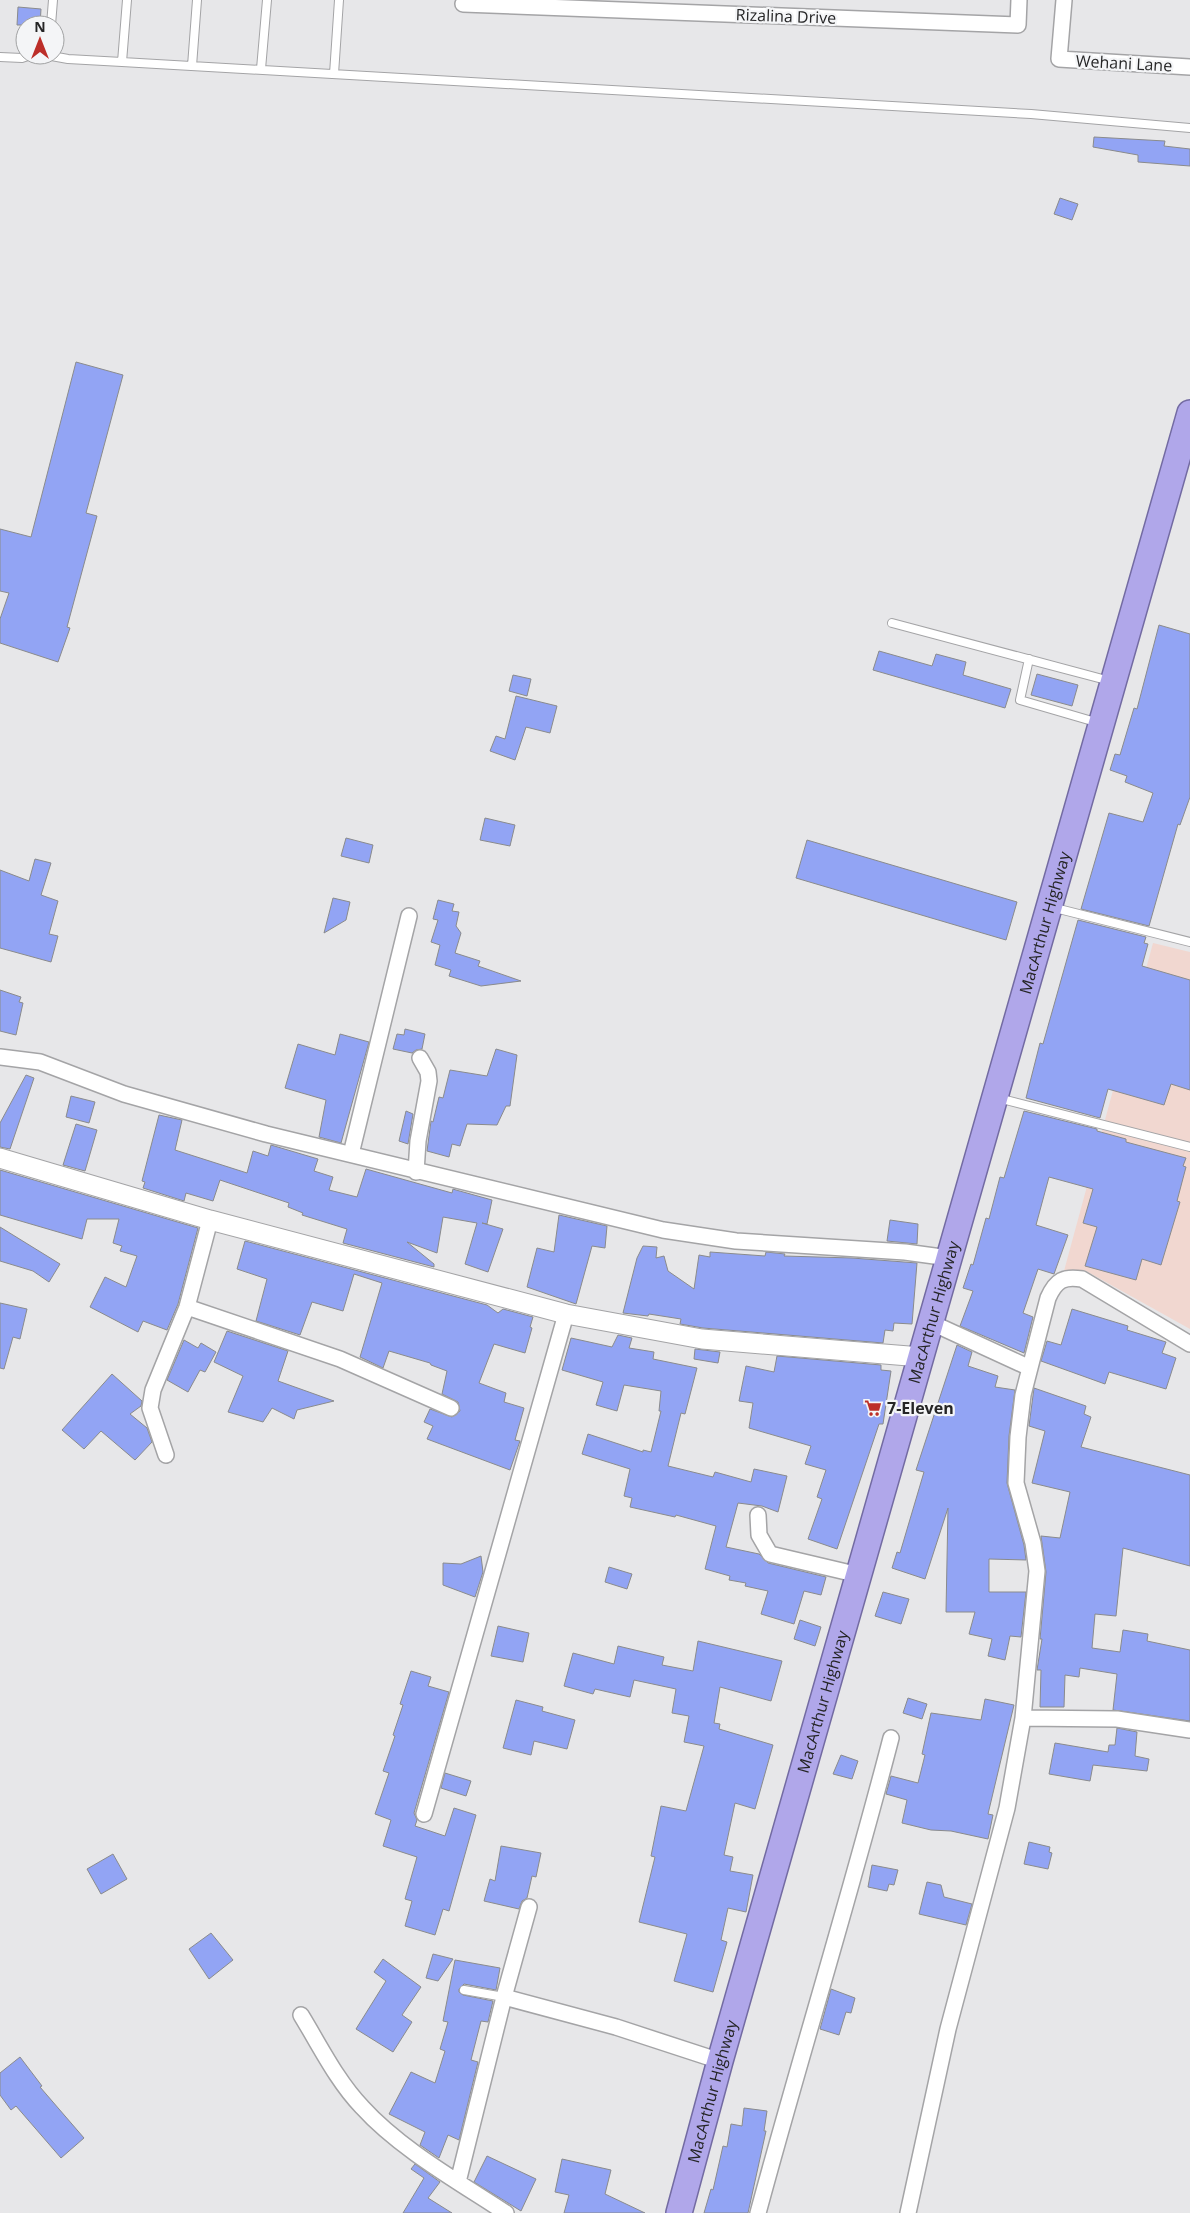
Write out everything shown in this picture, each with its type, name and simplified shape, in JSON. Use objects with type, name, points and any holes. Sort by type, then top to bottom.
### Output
[{"type":"highway","name":"MacArthur Highway","points":[[679,2213],[720,2061],[932,1324],[949,1258],[1190,413]]},
{"type":"street","name":"Rizalina Drive","points":[[463,4],[724,7],[1018,24],[1019,0]]},
{"type":"street","name":"Wehani Lane","points":[[1064,0],[1059,59],[1190,67]]},
{"type":"street","points":[[351,1154],[409,916]]},
{"type":"street","points":[[0,1057],[34,1060],[124,1094],[266,1134],[416,1172],[700,1237],[896,1252],[949,1258]]},
{"type":"street","points":[[416,1172],[418,1141],[429,1081],[428,1072],[420,1058]]},
{"type":"street","points":[[0,1158],[210,1220],[566,1314],[702,1339],[921,1357]]},
{"type":"street","points":[[166,1455],[150,1408],[153,1390],[187,1307],[210,1220]]},
{"type":"street","points":[[908,2213],[948,2028],[970,1955],[1007,1808],[1023,1718],[1037,1571],[1033,1543],[1016,1483],[1023,1395],[1048,1298],[1053,1286],[1065,1278],[1082,1279],[1190,1344]]},
{"type":"street","points":[[187,1307],[340,1359],[452,1408]]},
{"type":"street","points":[[424,1814],[566,1314]]},
{"type":"street","points":[[932,1324],[1030,1368]]},
{"type":"street","points":[[758,1515],[759,1535],[770,1554],[860,1575]]},
{"type":"street","points":[[1023,1718],[1118,1719],[1190,1730]]},
{"type":"street","points":[[758,2213],[824,1975],[867,1832],[891,1738]]},
{"type":"street","points":[[458,2182],[504,1997],[529,1906]]},
{"type":"street","points":[[504,1997],[616,2027],[720,2061]]},
{"type":"street","points":[[300,2015],[339,2077],[361,2107],[388,2133],[506,2213]]},
{"type":"lane","points":[[52,15],[53,0]]},
{"type":"lane","points":[[122,62],[127,0]]},
{"type":"lane","points":[[192,66],[197,0]]},
{"type":"lane","points":[[261,69],[267,0]]},
{"type":"lane","points":[[334,74],[339,0]]},
{"type":"lane","points":[[0,57],[15,58]]},
{"type":"lane","points":[[65,57],[122,62],[1031,114],[1190,128]]},
{"type":"lane","points":[[892,623],[1114,682]]},
{"type":"lane","points":[[1029,660],[1020,700],[1102,724]]},
{"type":"lane","points":[[1049,906],[1190,942]]},
{"type":"lane","points":[[996,1097],[1190,1147]]},
{"type":"lane","points":[[464,1990],[504,1997]]},
{"type":"shaded area","points":[[1153,943],[1190,952],[1190,1329],[1086,1271],[1064,1271]]},
{"type":"building","points":[[18,7],[41,9],[41,15],[18,15]]},
{"type":"building","points":[[1094,137],[1165,141],[1164,146],[1190,149],[1190,166],[1138,162],[1138,155],[1093,147]]},
{"type":"building","points":[[1060,198],[1078,204],[1072,220],[1054,214]]},
{"type":"building","points":[[76,362],[123,375],[86,513],[97,516],[67,627],[70,628],[58,662],[0,643],[0,619],[9,593],[0,591],[0,529],[31,537]]},
{"type":"building","points":[[1159,625],[1190,634],[1190,797],[1180,825],[1178,824],[1149,926],[1081,909],[1109,813],[1143,822],[1153,793],[1125,782],[1127,776],[1110,770],[1115,754],[1120,755],[1134,708],[1137,709]]},
{"type":"building","points":[[879,651],[932,666],[936,654],[966,662],[963,675],[1011,689],[1005,708],[873,670]]},
{"type":"building","points":[[1037,674],[1078,685],[1072,706],[1031,695]]},
{"type":"building","points":[[513,675],[531,679],[527,696],[509,691]]},
{"type":"building","points":[[516,696],[557,706],[550,733],[526,727],[515,760],[490,751],[496,736],[505,739]]},
{"type":"building","points":[[485,818],[515,825],[510,846],[480,840]]},
{"type":"building","points":[[346,838],[373,845],[369,863],[341,856]]},
{"type":"building","points":[[807,840],[1017,902],[1006,940],[796,878]]},
{"type":"building","points":[[35,859],[51,863],[41,895],[58,901],[49,934],[58,936],[51,962],[0,948],[0,870],[29,881]]},
{"type":"building","points":[[333,898],[350,902],[346,920],[324,933]]},
{"type":"building","points":[[438,900],[454,904],[452,911],[459,912],[456,926],[461,933],[455,953],[480,961],[478,966],[521,981],[481,986],[449,976],[451,970],[435,965],[440,945],[431,942],[438,920],[433,919]]},
{"type":"building","points":[[1078,920],[1146,937],[1144,943],[1148,944],[1142,966],[1190,980],[1190,1090],[1171,1084],[1164,1105],[1108,1089],[1100,1118],[1026,1098],[1040,1043],[1043,1044]]},
{"type":"building","points":[[0,990],[21,997],[19,1002],[23,1003],[16,1035],[0,1031]]},
{"type":"building","points":[[405,1029],[425,1034],[422,1049],[412,1053],[393,1049],[397,1034],[404,1035]]},
{"type":"building","points":[[340,1034],[369,1042],[341,1143],[319,1137],[326,1100],[285,1088],[298,1044],[335,1055]]},
{"type":"building","points":[[496,1049],[517,1055],[510,1106],[506,1106],[497,1125],[467,1124],[460,1146],[452,1144],[449,1157],[427,1151],[431,1121],[433,1122],[439,1097],[443,1098],[450,1070],[487,1076]]},
{"type":"building","points":[[26,1075],[34,1078],[10,1149],[0,1147],[0,1123]]},
{"type":"building","points":[[71,1096],[95,1102],[89,1123],[66,1117]]},
{"type":"building","points":[[406,1111],[413,1114],[408,1144],[399,1141]]},
{"type":"building","points":[[1024,1111],[1097,1129],[1097,1131],[1126,1139],[1126,1142],[1186,1158],[1183,1166],[1186,1167],[1177,1201],[1180,1202],[1161,1265],[1142,1259],[1136,1280],[1085,1266],[1097,1227],[1083,1223],[1093,1189],[1049,1177],[1036,1225],[1068,1235],[1054,1274],[1038,1269],[1023,1313],[1033,1317],[1024,1353],[960,1326],[973,1291],[963,1288],[971,1264],[973,1265],[986,1218],[989,1219],[1000,1177],[1004,1178]]},
{"type":"building","points":[[159,1115],[182,1120],[175,1150],[247,1173],[253,1151],[268,1156],[271,1145],[318,1159],[314,1171],[333,1177],[329,1190],[357,1197],[366,1169],[452,1193],[453,1189],[492,1200],[487,1224],[482,1223],[503,1229],[488,1272],[465,1264],[477,1223],[443,1217],[437,1253],[407,1242],[434,1264],[434,1267],[343,1243],[347,1229],[302,1215],[303,1213],[288,1207],[289,1203],[220,1180],[213,1201],[186,1193],[184,1201],[143,1188],[145,1182],[142,1181]]},
{"type":"building","points":[[76,1124],[97,1130],[85,1171],[63,1165]]},
{"type":"building","points":[[0,1170],[198,1228],[178,1304],[167,1330],[143,1321],[138,1332],[90,1307],[105,1277],[126,1287],[137,1256],[120,1251],[122,1246],[113,1243],[119,1219],[87,1219],[82,1239],[0,1215]]},
{"type":"building","points":[[559,1215],[607,1226],[605,1248],[592,1246],[576,1304],[527,1287],[537,1248],[554,1252]]},
{"type":"building","points":[[890,1220],[918,1224],[917,1244],[887,1241]]},
{"type":"building","points":[[0,1227],[60,1264],[49,1282],[33,1271],[0,1261]]},
{"type":"building","points":[[245,1241],[487,1305],[498,1313],[503,1309],[533,1317],[525,1353],[494,1344],[479,1383],[506,1393],[504,1402],[524,1408],[515,1440],[520,1441],[510,1470],[427,1439],[433,1426],[424,1422],[430,1409],[452,1417],[460,1411],[458,1402],[442,1394],[447,1371],[430,1363],[389,1351],[383,1368],[360,1357],[382,1283],[354,1274],[343,1311],[312,1302],[300,1335],[256,1321],[267,1279],[237,1269]]},
{"type":"building","points":[[643,1246],[657,1247],[656,1258],[664,1256],[668,1271],[694,1289],[699,1255],[710,1257],[710,1252],[765,1256],[766,1252],[785,1254],[784,1256],[852,1258],[917,1263],[912,1324],[894,1323],[893,1331],[885,1330],[883,1343],[703,1328],[680,1324],[681,1319],[649,1314],[648,1316],[623,1313],[637,1258]]},
{"type":"building","points":[[0,1303],[27,1309],[20,1339],[13,1337],[4,1369],[0,1368]]},
{"type":"building","points":[[1072,1309],[1128,1326],[1127,1330],[1166,1342],[1162,1353],[1176,1358],[1166,1389],[1109,1372],[1105,1384],[1041,1361],[1047,1341],[1061,1345]]},
{"type":"building","points":[[227,1331],[288,1351],[278,1381],[334,1401],[297,1410],[294,1419],[272,1408],[263,1422],[228,1412],[243,1376],[214,1362]]},
{"type":"building","points":[[618,1335],[632,1338],[629,1348],[654,1352],[653,1359],[697,1368],[685,1414],[681,1413],[668,1466],[713,1477],[715,1472],[751,1482],[754,1469],[787,1476],[778,1512],[762,1506],[738,1503],[726,1547],[759,1554],[768,1563],[826,1577],[821,1595],[804,1591],[794,1624],[761,1614],[768,1591],[745,1586],[746,1583],[729,1580],[730,1576],[705,1569],[716,1526],[676,1515],[675,1517],[630,1507],[632,1498],[624,1496],[630,1469],[582,1454],[588,1434],[643,1452],[643,1450],[651,1452],[661,1411],[659,1411],[661,1391],[624,1385],[617,1411],[596,1405],[603,1382],[562,1370],[571,1338],[612,1347]]},
{"type":"building","points":[[184,1340],[198,1348],[201,1343],[216,1352],[205,1372],[200,1370],[188,1392],[167,1380]]},
{"type":"building","points":[[957,1345],[972,1352],[968,1366],[998,1376],[995,1387],[1015,1390],[1009,1436],[1007,1483],[1024,1545],[1026,1560],[989,1559],[989,1592],[1026,1592],[1021,1637],[1010,1636],[1005,1660],[988,1656],[992,1639],[969,1634],[975,1612],[946,1612],[948,1508],[925,1579],[892,1568],[897,1552],[900,1553],[924,1472],[916,1470]]},
{"type":"building","points":[[695,1349],[720,1352],[718,1363],[694,1359]]},
{"type":"building","points":[[777,1356],[881,1365],[881,1370],[891,1371],[883,1424],[879,1424],[837,1549],[808,1539],[822,1499],[817,1497],[826,1470],[805,1464],[811,1446],[749,1428],[753,1403],[739,1401],[746,1366],[774,1372]]},
{"type":"building","points":[[112,1374],[142,1401],[141,1406],[130,1414],[147,1428],[152,1442],[135,1460],[101,1431],[84,1449],[62,1430]]},
{"type":"building","points":[[1034,1388],[1086,1406],[1084,1414],[1091,1417],[1081,1447],[1190,1475],[1190,1566],[1123,1548],[1116,1616],[1095,1614],[1092,1648],[1120,1652],[1123,1630],[1148,1634],[1147,1641],[1190,1650],[1190,1721],[1113,1710],[1117,1674],[1080,1668],[1079,1677],[1065,1675],[1064,1707],[1040,1707],[1041,1670],[1037,1670],[1042,1639],[1040,1639],[1046,1572],[1041,1536],[1060,1538],[1070,1492],[1032,1483],[1045,1431],[1029,1426]]},
{"type":"building","points":[[481,1556],[483,1572],[475,1597],[443,1585],[443,1563],[461,1564]]},
{"type":"building","points":[[609,1567],[632,1574],[627,1589],[605,1582]]},
{"type":"building","points":[[883,1592],[909,1599],[901,1624],[875,1616]]},
{"type":"building","points":[[800,1620],[821,1627],[815,1646],[794,1639]]},
{"type":"building","points":[[498,1626],[529,1633],[523,1662],[491,1656]]},
{"type":"building","points":[[698,1641],[782,1661],[771,1701],[720,1687],[714,1723],[720,1724],[719,1729],[773,1745],[755,1809],[735,1803],[724,1855],[733,1857],[730,1871],[753,1875],[746,1912],[728,1908],[721,1940],[727,1942],[713,1992],[674,1981],[687,1934],[639,1922],[655,1857],[651,1856],[661,1806],[686,1811],[704,1746],[684,1742],[689,1716],[672,1713],[676,1689],[634,1680],[630,1697],[595,1689],[593,1694],[564,1686],[573,1653],[614,1664],[618,1646],[664,1657],[662,1665],[693,1671]]},
{"type":"building","points":[[411,1671],[431,1677],[428,1686],[449,1692],[414,1813],[417,1820],[415,1826],[445,1836],[454,1808],[476,1815],[449,1911],[443,1909],[435,1935],[405,1926],[412,1901],[405,1899],[417,1857],[383,1846],[391,1820],[375,1814],[389,1773],[383,1771],[395,1736],[393,1735],[403,1705],[400,1704]]},
{"type":"building","points":[[908,1698],[927,1704],[922,1719],[903,1713]]},
{"type":"building","points":[[985,1699],[1014,1705],[988,1814],[993,1815],[988,1839],[951,1831],[931,1830],[902,1823],[907,1800],[886,1794],[891,1776],[918,1783],[925,1755],[922,1754],[931,1713],[981,1720]]},
{"type":"building","points":[[516,1700],[543,1707],[542,1711],[575,1720],[567,1749],[534,1741],[531,1755],[503,1748]]},
{"type":"building","points":[[1117,1728],[1137,1732],[1135,1756],[1149,1759],[1147,1771],[1093,1765],[1090,1781],[1049,1774],[1055,1743],[1108,1752],[1109,1745],[1115,1745]]},
{"type":"building","points":[[841,1755],[858,1761],[852,1779],[833,1774]]},
{"type":"building","points":[[445,1773],[471,1781],[466,1796],[441,1788]]},
{"type":"building","points":[[1029,1842],[1050,1847],[1049,1852],[1052,1853],[1048,1869],[1024,1864]]},
{"type":"building","points":[[501,1846],[541,1853],[536,1877],[532,1876],[527,1898],[522,1901],[519,1909],[484,1901],[490,1879],[495,1881]]},
{"type":"building","points":[[113,1854],[127,1879],[101,1894],[87,1869]]},
{"type":"building","points":[[872,1865],[898,1870],[894,1885],[889,1884],[887,1891],[868,1887]]},
{"type":"building","points":[[927,1882],[941,1885],[944,1897],[972,1904],[966,1925],[919,1914]]},
{"type":"building","points":[[211,1933],[233,1960],[209,1979],[189,1949]]},
{"type":"building","points":[[433,1954],[453,1959],[438,1981],[426,1978]]},
{"type":"building","points":[[383,1959],[421,1987],[402,2015],[412,2022],[393,2052],[356,2029],[386,1981],[374,1972]]},
{"type":"building","points":[[455,1960],[500,1968],[496,1990],[464,1984],[459,1989],[459,1992],[463,1995],[493,2001],[488,2022],[481,2021],[471,2060],[478,2062],[459,2140],[448,2135],[439,2158],[420,2145],[425,2132],[389,2114],[411,2072],[435,2083],[445,2051],[440,2049],[448,2022],[443,2021]]},
{"type":"building","points":[[831,1989],[855,1998],[851,2013],[846,2012],[839,2035],[820,2029]]},
{"type":"building","points":[[20,2057],[42,2086],[40,2087],[84,2138],[61,2158],[16,2106],[11,2110],[0,2095],[0,2073]]},
{"type":"building","points":[[744,2108],[767,2111],[764,2131],[766,2131],[748,2213],[704,2213],[711,2189],[713,2190],[723,2146],[727,2147],[731,2124],[742,2126]]},
{"type":"building","points":[[487,2156],[536,2179],[521,2211],[474,2182]]},
{"type":"building","points":[[562,2159],[611,2170],[605,2194],[645,2213],[564,2213],[569,2195],[555,2192]]},
{"type":"building","points":[[415,2164],[440,2182],[428,2198],[452,2213],[403,2213],[424,2178],[411,2169]]},
{"type":"place","name":"7-Eleven","points":[[873,1408]]}]
